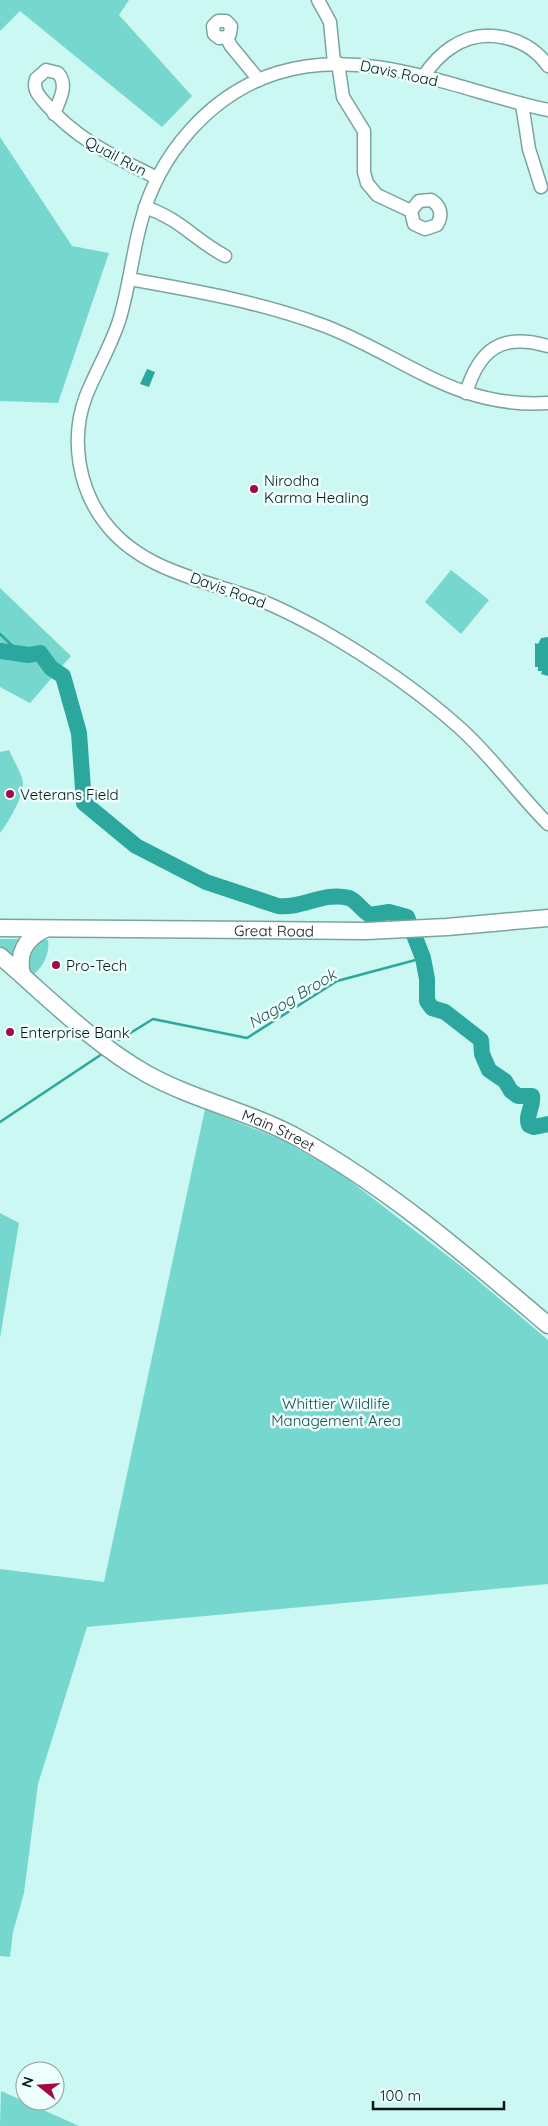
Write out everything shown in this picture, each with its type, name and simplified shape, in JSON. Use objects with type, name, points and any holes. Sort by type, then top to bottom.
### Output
[{"type":"main road","name":"Great Road","points":[[0,928],[412,929],[548,918]]},
{"type":"main road","points":[[22,975],[20,966],[22,949],[32,936],[44,929]]},
{"type":"main road","name":"Main Street","points":[[0,956],[87,1032],[133,1066],[167,1084],[291,1134],[368,1180],[415,1214],[548,1325]]},
{"type":"street","points":[[318,0],[330,22],[343,97],[364,131],[364,172],[367,183],[377,195],[411,211]]},
{"type":"street","points":[[423,78],[446,50],[462,41],[480,36],[498,36],[516,41],[532,50],[548,66]]},
{"type":"street","points":[[226,38],[230,46],[259,80]]},
{"type":"street","name":"Davis Road","points":[[548,110],[379,66],[336,63],[307,65],[259,80],[220,103],[194,126],[173,151],[157,178],[145,207],[118,325],[87,394],[79,424],[81,469],[90,498],[106,524],[128,546],[153,562],[265,602],[323,632],[398,681],[463,731],[548,824]]},
{"type":"street","points":[[522,104],[529,149],[541,187]]},
{"type":"street","name":"Quail Run","points":[[54,114],[73,132],[100,150],[157,178]]},
{"type":"street","points":[[145,207],[176,220],[199,240],[225,256]]},
{"type":"street","points":[[129,280],[243,300],[288,313],[344,334],[466,393],[507,403],[548,403]]},
{"type":"street","points":[[466,393],[479,361],[495,347],[508,343],[526,342],[548,346]]},
{"type":"green space","points":[[0,0],[129,0],[119,15],[192,96],[162,127],[20,11],[0,31]]},
{"type":"green space","points":[[0,137],[72,246],[109,253],[58,403],[0,401]]},
{"type":"green space","points":[[451,570],[489,600],[461,634],[425,602]]},
{"type":"green space","points":[[0,588],[71,656],[30,703],[0,687]]},
{"type":"green space","name":"Veterans Field","points":[[9,750],[21,775],[23,788],[15,809],[0,833],[0,752]]},
{"type":"green space","points":[[0,939],[24,939],[16,960],[0,946]]},
{"type":"green space","points":[[48,940],[47,954],[38,971],[34,974],[29,969],[26,961],[34,942]]},
{"type":"green space","name":"Whittier Wildlife Management Area","points":[[205,1109],[284,1141],[341,1174],[462,1267],[548,1340],[548,1584],[87,1627],[38,1784],[24,1893],[13,1932],[10,1957],[0,1956],[0,1569],[104,1582]]},
{"type":"green space","points":[[0,1213],[19,1223],[0,1338]]},
{"type":"green space","points":[[1,2091],[15,2097],[15,2111],[46,2111],[79,2126],[0,2126]]},
{"type":"shaded area","points":[[147,369],[155,372],[149,387],[140,384]]},
{"type":"shaded area","points":[[548,637],[548,676],[541,674],[542,671],[538,671],[538,667],[535,667],[535,643],[538,644],[541,638]]},
{"type":"waterway","points":[[0,634],[19,652]]},
{"type":"waterway","points":[[0,651],[29,655],[40,653],[51,668],[63,676],[79,733],[84,803],[136,846],[206,882],[278,906],[296,905],[322,898],[340,896],[352,899],[370,915],[389,912],[407,917],[423,958],[427,979],[427,1001],[432,1008],[445,1012],[481,1040],[482,1054],[489,1070],[505,1081],[511,1091],[518,1096],[532,1096],[528,1118],[529,1125],[534,1127],[548,1124]]},
{"type":"waterway","name":"Nagog Brook","points":[[119,1040],[153,1019],[247,1038],[337,981],[423,958]]},
{"type":"waterway","name":"Nagog Brook","points":[[0,1122],[102,1054]]},
{"type":"place","name":"Nirodha Karma Healing","points":[[254,489]]},
{"type":"place","name":"Veterans Field","points":[[10,794]]},
{"type":"place","name":"Pro-Tech","points":[[56,965]]},
{"type":"place","name":"Enterprise Bank","points":[[10,1032]]}]
